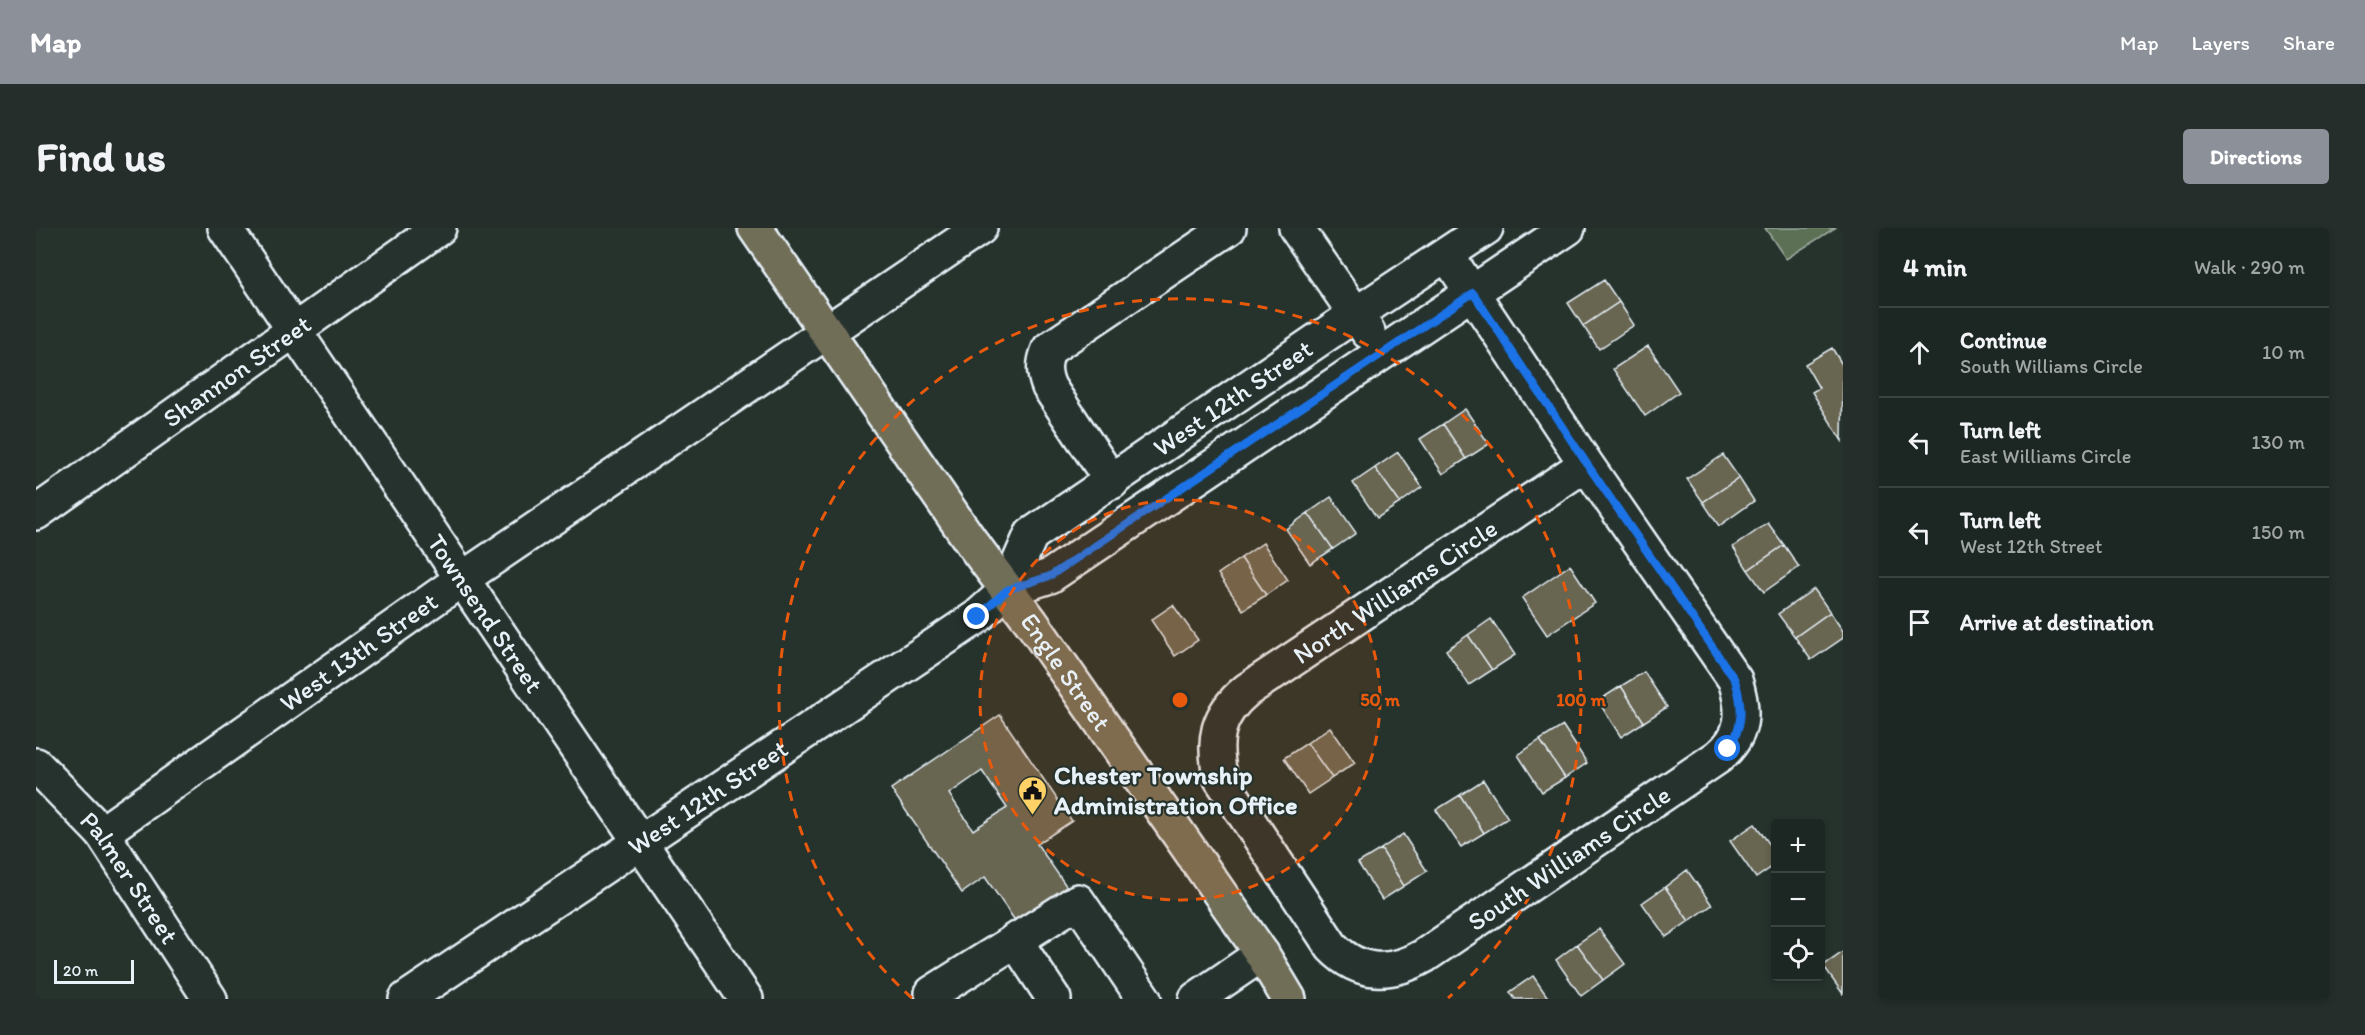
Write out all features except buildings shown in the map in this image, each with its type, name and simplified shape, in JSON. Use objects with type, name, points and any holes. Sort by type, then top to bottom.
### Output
[{"type":"main road","name":"Engle Street","points":[[755,228],[972,543],[1032,623],[1262,954],[1289,999]]},
{"type":"street","name":"Townsend Street","points":[[225,228],[746,999]]},
{"type":"street","name":"Shannon Street","points":[[36,513],[439,228]]},
{"type":"street","name":"West 13th Street","points":[[102,833],[462,579],[980,228]]},
{"type":"street","points":[[1112,482],[1049,387],[1044,362],[1049,349],[1228,228]]},
{"type":"street","points":[[1296,228],[1382,353]]},
{"type":"street","name":"West 12th Street","points":[[1007,590],[1031,535],[1486,228]]},
{"type":"street","name":"West 12th Street","points":[[406,999],[977,617],[1007,590],[1050,576],[1568,228]]},
{"type":"street","points":[[1447,255],[1587,464]]},
{"type":"street","name":"South Williams Circle","points":[[1373,969],[1404,967],[1424,956],[1718,757],[1734,740],[1742,716],[1742,703],[1735,680],[1587,464]]},
{"type":"street","name":"North Williams Circle","points":[[1373,969],[1350,961],[1332,947],[1221,779],[1217,760],[1218,731],[1224,712],[1247,690],[1587,464]]},
{"type":"street","name":"Palmer Street","points":[[36,765],[102,833],[210,999]]},
{"type":"street","points":[[936,999],[932,993],[1078,901],[1144,999]]},
{"type":"street","points":[[1015,940],[1054,999]]},
{"type":"street","points":[[1196,999],[1262,954]]},
{"type":"green space","points":[[1765,228],[1835,228],[1786,259]]},
{"type":"place","name":"Chester Township Administration Office","points":[[1033,816]]},
{"type":"route","points":[[977,617],[1007,590],[1050,576],[1473,293],[1735,680],[1742,703],[1742,716],[1739,729],[1728,749]]}]
